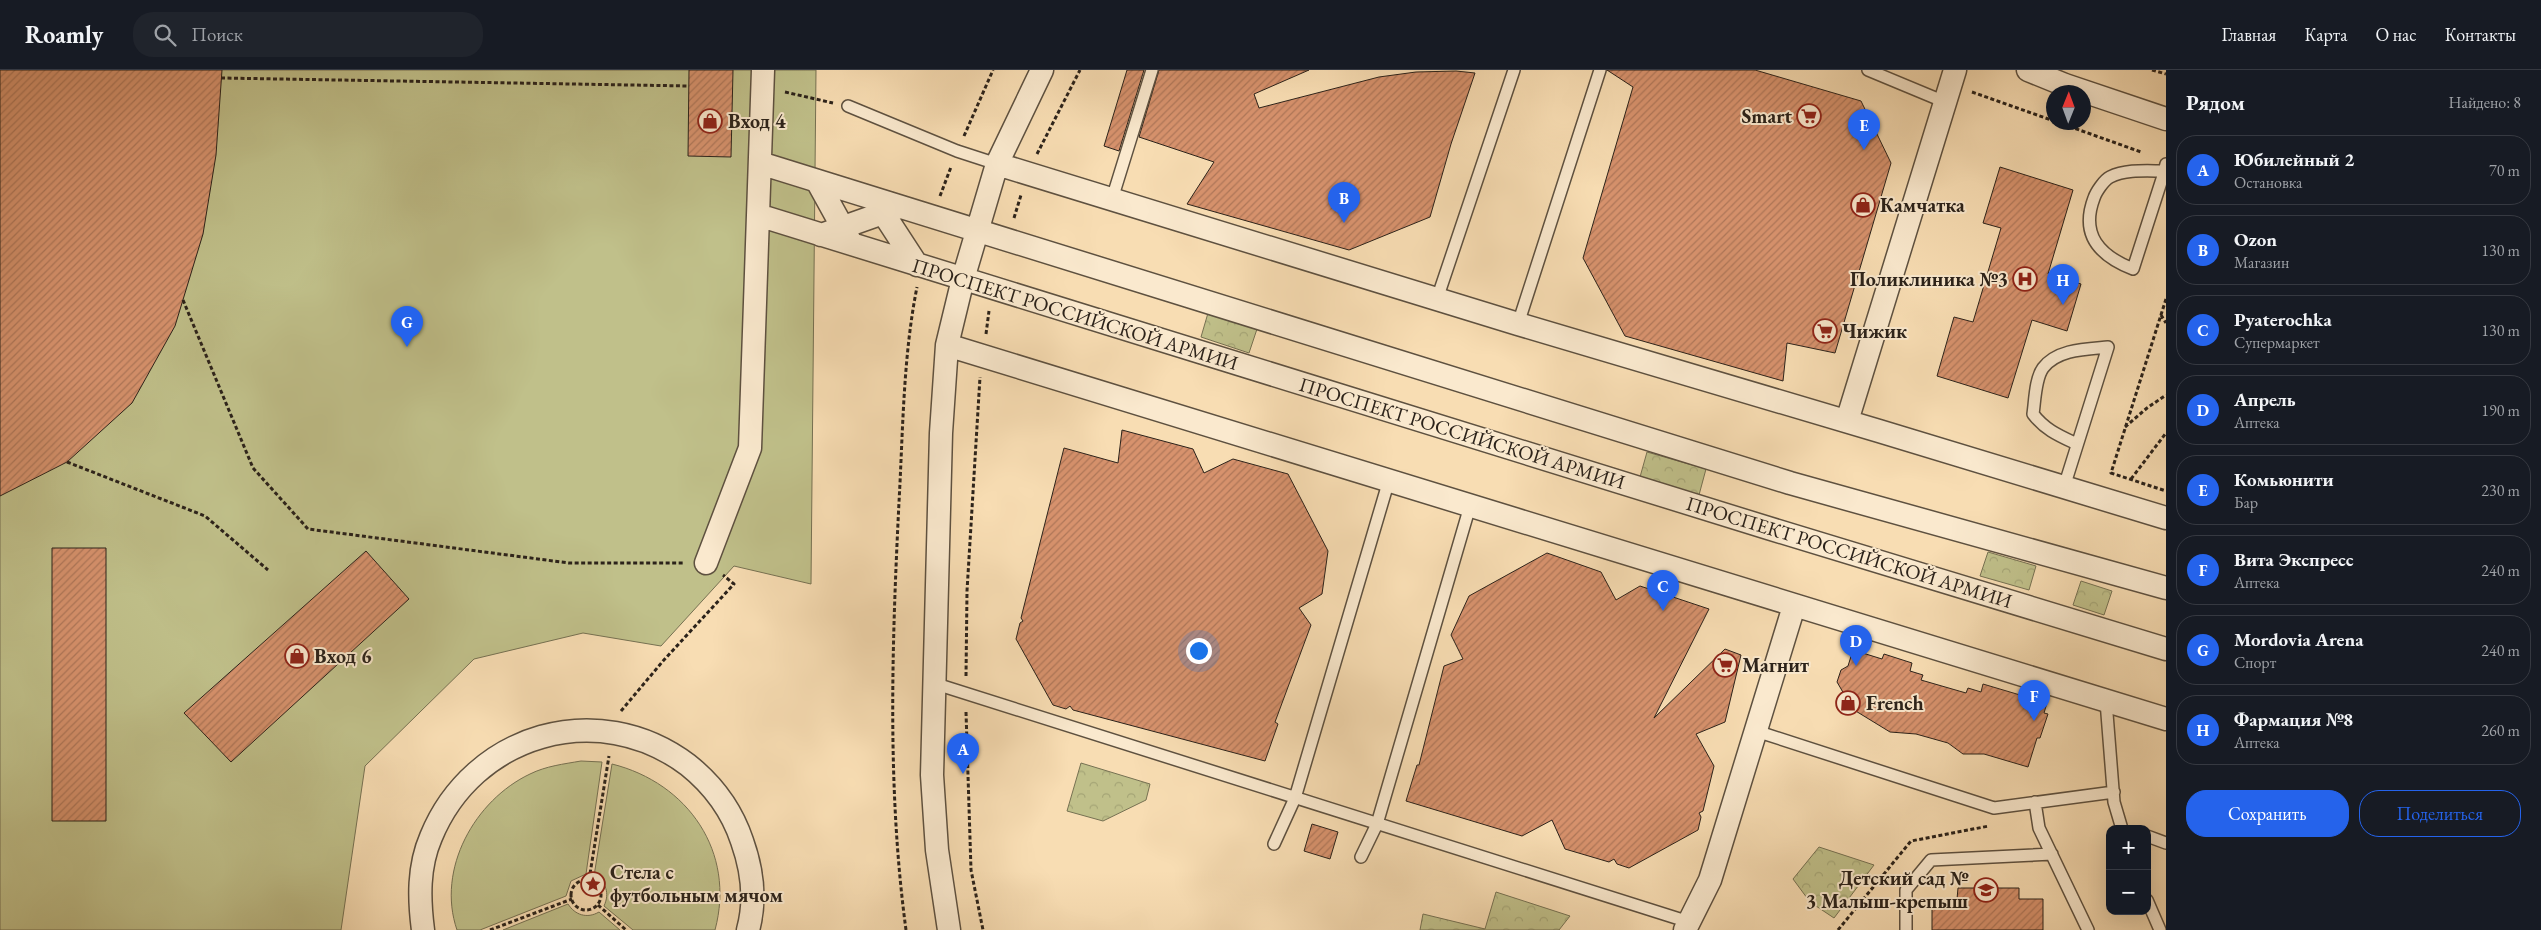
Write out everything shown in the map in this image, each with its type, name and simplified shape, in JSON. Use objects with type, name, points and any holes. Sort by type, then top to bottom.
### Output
[{"type":"street","points":[[949,930],[936,850],[932,775],[941,433],[947,345],[962,279],[997,164],[1042,70]]},
{"type":"street","points":[[2028,70],[2065,85],[2166,119]]},
{"type":"street","points":[[706,563],[750,448],[763,78]]},
{"type":"street","points":[[1847,421],[1951,85]]},
{"type":"street","points":[[760,163],[886,206],[976,231],[1790,483],[2166,588]]},
{"type":"street","points":[[997,164],[1518,324],[2166,518]]},
{"type":"street","points":[[817,181],[848,236],[886,206]]},
{"type":"street","points":[[886,206],[919,266]]},
{"type":"street","name":"ПРОСПЕКТ РОССИЙСКОЙ АРМИИ","points":[[758,215],[821,235],[848,236],[919,266],[2166,649]]},
{"type":"street","points":[[947,345],[2166,719]]},
{"type":"street","points":[[1687,926],[1710,880],[1794,606]]},
{"type":"street","points":[[424,930],[420,902],[422,870],[430,838],[444,809],[464,783],[488,761],[516,745],[547,734],[579,730],[605,731],[644,740],[673,754],[699,774],[721,798],[737,826],[748,857],[752,890],[748,930]]},
{"type":"lane","points":[[1112,198],[1152,70]]},
{"type":"lane","points":[[1437,299],[1514,70]]},
{"type":"lane","points":[[1518,324],[1600,70]]},
{"type":"lane","points":[[1868,70],[1951,85]]},
{"type":"lane","points":[[848,106],[957,152],[997,164]]},
{"type":"lane","points":[[2165,168],[2133,269],[2116,262],[2102,252],[2090,231],[2089,213],[2096,194],[2109,177],[2130,172],[2165,168]]},
{"type":"lane","points":[[2064,487],[2108,347],[2081,349],[2056,356],[2042,368],[2034,414],[2040,424],[2077,444]]},
{"type":"lane","points":[[1274,844],[1295,798],[1389,480]]},
{"type":"lane","points":[[1361,857],[1377,824],[1470,506]]},
{"type":"lane","points":[[933,683],[1377,824],[1687,926]]},
{"type":"lane","points":[[2106,701],[2114,802],[2122,825]]},
{"type":"lane","points":[[1756,731],[1994,808],[2114,792]]},
{"type":"lane","points":[[2035,802],[2040,828],[2088,930]]},
{"type":"lane","points":[[2151,837],[2166,842]]},
{"type":"lane","points":[[1906,930],[1906,890],[1931,860],[2052,854]]},
{"type":"lane","points":[[2151,909],[2160,930]]},
{"type":"path","points":[[933,218],[957,152],[993,70]]},
{"type":"path","points":[[1008,241],[1038,149],[1080,70]]},
{"type":"path","points":[[2152,70],[2166,74]]},
{"type":"path","points":[[221,78],[689,86]]},
{"type":"path","points":[[763,78],[848,106]]},
{"type":"path","points":[[1951,85],[2046,119]]},
{"type":"path","points":[[2078,130],[2148,155]]},
{"type":"path","points":[[906,930],[897,865],[894,779],[896,557],[905,388],[919,266]]},
{"type":"path","points":[[983,930],[970,870],[966,694],[967,591],[983,356],[995,289]]},
{"type":"path","points":[[2166,299],[2111,474],[2131,478],[2166,491]]},
{"type":"path","points":[[183,300],[253,468],[308,529],[569,563],[706,563],[734,584],[663,661],[605,731]]},
{"type":"path","points":[[2161,314],[2166,315]]},
{"type":"path","points":[[2161,314],[2166,323]]},
{"type":"path","points":[[2125,428],[2147,408],[2166,395]]},
{"type":"path","points":[[2131,478],[2166,433]]},
{"type":"path","points":[[67,462],[205,516],[268,570]]},
{"type":"path","points":[[589,880],[609,756]]},
{"type":"path","points":[[583,880],[589,880],[600,889],[602,898],[598,905],[590,910],[581,910],[572,899],[575,885],[583,880]]},
{"type":"path","points":[[490,930],[572,899]]},
{"type":"path","points":[[598,905],[626,930]]},
{"type":"green space","points":[[0,70],[816,70],[811,584],[734,566],[661,646],[583,633],[474,659],[365,766],[341,930],[0,930]]},
{"type":"green space","points":[[1208,313],[1257,329],[1249,353],[1201,337]]},
{"type":"green space","points":[[1647,452],[1706,469],[1699,495],[1640,477]]},
{"type":"green space","points":[[1988,552],[2036,566],[2029,590],[1980,576]]},
{"type":"green space","points":[[2081,581],[2112,591],[2104,615],[2073,605]]},
{"type":"green space","points":[[581,761],[602,762],[586,874],[571,881],[566,896],[480,930],[457,930],[452,907],[452,884],[456,861],[465,839],[477,819],[492,801],[510,786],[530,774],[549,767]]},
{"type":"green space","points":[[1081,763],[1150,784],[1146,800],[1103,821],[1067,811]]},
{"type":"green space","points":[[612,764],[639,773],[663,787],[684,804],[700,825],[712,848],[718,874],[720,901],[715,930],[633,930],[604,906],[607,897],[606,888],[594,876]]},
{"type":"green space","points":[[1819,847],[1874,865],[1834,918],[1810,902],[1793,879]]},
{"type":"green space","points":[[1496,892],[1570,916],[1559,930],[1420,930],[1423,914],[1485,929]]},
{"type":"green space","points":[[568,904],[574,911],[582,915],[599,912],[620,930],[503,930]]},
{"type":"building","points":[[0,70],[222,70],[216,155],[203,234],[175,326],[132,403],[67,462],[0,496]]},
{"type":"building","name":"Вход 4","points":[[689,70],[733,70],[731,157],[688,156]]},
{"type":"building","points":[[1127,70],[1144,70],[1119,151],[1104,146]]},
{"type":"building","points":[[1159,70],[1309,70],[1254,94],[1259,108],[1379,77],[1416,72],[1456,71],[1475,73],[1451,144],[1430,217],[1349,250],[1187,204],[1214,162],[1139,137]]},
{"type":"building","points":[[1607,70],[1755,70],[1861,101],[1891,163],[1835,353],[1787,343],[1783,381],[1625,336],[1583,258],[1633,87]]},
{"type":"building","name":"Поликлиника №3","points":[[2000,167],[2073,190],[2048,274],[2081,284],[2067,331],[2032,320],[2008,398],[1937,376],[1954,317],[1973,322],[2001,228],[1983,223]]},
{"type":"building","points":[[1122,430],[1193,449],[1204,473],[1233,459],[1288,474],[1328,551],[1322,594],[1299,608],[1311,625],[1275,722],[1278,724],[1265,761],[1073,710],[1070,706],[1066,709],[1053,705],[1016,639],[1020,623],[1023,621],[1021,618],[1064,448],[1118,463]]},
{"type":"building","points":[[52,548],[106,548],[106,821],[52,821]]},
{"type":"building","name":"Вход 6","points":[[366,551],[409,599],[231,762],[184,713]]},
{"type":"building","points":[[1547,553],[1601,572],[1616,600],[1640,586],[1709,609],[1654,718],[1725,649],[1741,655],[1725,722],[1696,734],[1714,766],[1703,811],[1699,813],[1701,817],[1698,830],[1629,868],[1617,864],[1614,859],[1609,862],[1565,849],[1552,820],[1522,836],[1406,801],[1417,765],[1419,765],[1444,666],[1463,659],[1451,635],[1469,596]]},
{"type":"building","points":[[1853,650],[1882,659],[1884,654],[1912,663],[1910,671],[1923,675],[1921,680],[1966,693],[1968,688],[1981,692],[1983,684],[2047,703],[2044,713],[2048,714],[2040,738],[2037,738],[2028,767],[1984,754],[1963,754],[1948,743],[1916,734],[1890,732],[1841,702],[1844,694],[1837,682],[1841,670],[1848,666]]},
{"type":"building","points":[[1312,824],[1338,832],[1330,859],[1304,851]]},
{"type":"building","points":[[1958,888],[2019,888],[2019,899],[2043,899],[2043,930],[1932,930],[1932,898],[1957,899]]},
{"type":"place","name":"Smart","points":[[1809,116]]},
{"type":"place","name":"Вход 4","points":[[710,121]]},
{"type":"place","name":"Комьюнити","points":[[1864,150]]},
{"type":"place","name":"Камчатка","points":[[1863,205]]},
{"type":"place","name":"Ozon","points":[[1344,223]]},
{"type":"place","name":"Поликлиника №3","points":[[2025,279]]},
{"type":"place","name":"Фармация №8","points":[[2063,305]]},
{"type":"place","name":"Чижик","points":[[1825,331]]},
{"type":"place","name":"Mordovia Arena","points":[[407,347]]},
{"type":"place","name":"Pyaterochka","points":[[1663,611]]},
{"type":"place","name":"Вход 6","points":[[297,656]]},
{"type":"place","name":"Магнит","points":[[1725,665]]},
{"type":"place","name":"Апрель","points":[[1856,666]]},
{"type":"place","name":"French","points":[[1848,703]]},
{"type":"place","name":"Вита Экспресс","points":[[2034,721]]},
{"type":"place","name":"Юбилейный 2","points":[[963,774]]},
{"type":"place","name":"Стела с футбольным мячом","points":[[593,884]]},
{"type":"place","name":"Детский сад № 3 Малыш-крепыш","points":[[1986,890]]}]
